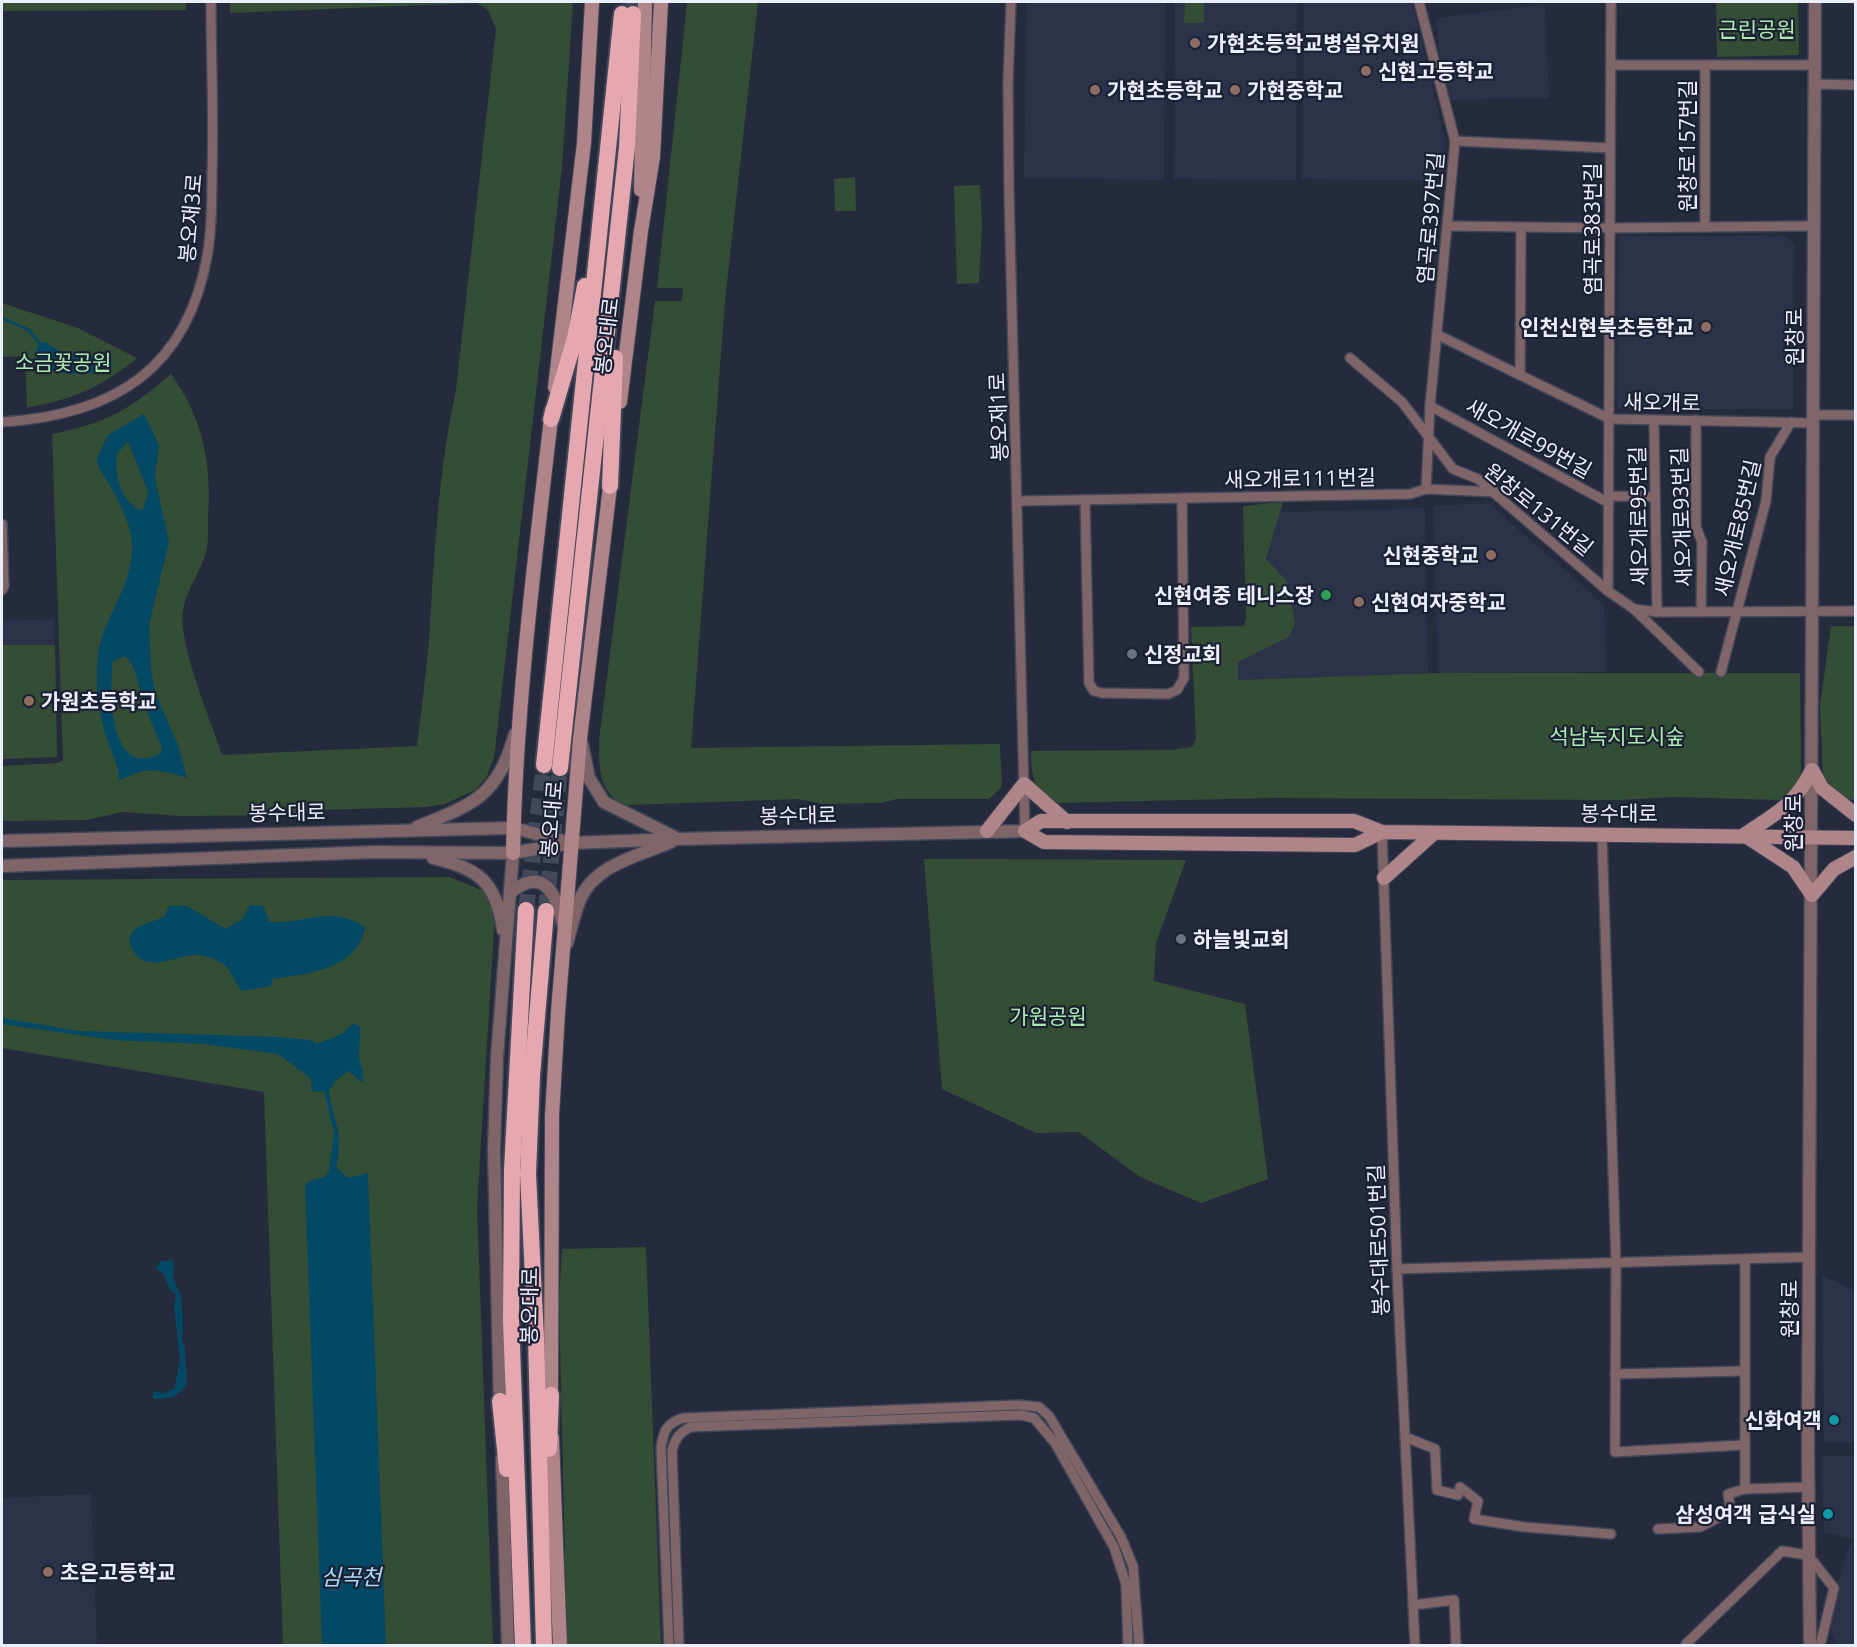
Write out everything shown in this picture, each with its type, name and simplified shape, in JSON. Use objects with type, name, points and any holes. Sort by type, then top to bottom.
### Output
[{"type":"highway","name":"봉오대로","points":[[627,14],[627,147],[552,767],[608,164],[627,14]]},
{"type":"highway","points":[[610,486],[617,302],[627,147]]},
{"type":"highway","points":[[551,419],[575,338],[608,164]]},
{"type":"highway","name":"봉오대로","points":[[523,1646],[511,1320],[512,1216],[526,910]]},
{"type":"highway","name":"봉오대로","points":[[544,1646],[536,1338],[528,1174],[532,1076],[546,911]]},
{"type":"highway","points":[[543,1614],[551,1395]]},
{"type":"highway","points":[[500,1401],[522,1615]]},
{"type":"main road","name":"봉오대로","points":[[513,853],[530,596],[584,143],[592,2]]},
{"type":"main road","points":[[641,231],[645,2]]},
{"type":"main road","name":"봉오대로","points":[[560,1646],[551,1395],[552,1116],[564,926],[580,739],[641,231],[653,157],[661,2]]},
{"type":"main road","points":[[1812,770],[1821,788],[1856,815]]},
{"type":"main road","points":[[1812,770],[1801,792],[1791,804],[1744,835],[1793,867],[1812,894],[1834,869],[1856,857]]},
{"type":"main road","points":[[987,831],[1024,784],[1066,822]]},
{"type":"main road","name":"봉수대로","points":[[1382,832],[1355,845],[1044,842],[1025,831],[1041,821],[1354,821],[1382,832],[1856,838]]},
{"type":"main road","points":[[1384,878],[1434,833]]},
{"type":"street","name":"봉오재3로","points":[[2,422],[34,420],[71,413],[127,389],[153,367],[183,326],[205,268],[211,225],[213,149],[211,2]]},
{"type":"street","name":"봉오재1로","points":[[1011,2],[1008,82],[1009,194],[1019,501],[1025,831]]},
{"type":"street","name":"염곡로397번길","points":[[1419,2],[1455,141],[1438,335]]},
{"type":"street","name":"염곡로383번길","points":[[1610,419],[1611,2]]},
{"type":"street","name":"원창로","points":[[1810,1646],[1808,1487],[1813,837],[1815,2]]},
{"type":"street","points":[[1611,65],[1815,65]]},
{"type":"street","name":"원창로157번길","points":[[1705,65],[1705,227]]},
{"type":"street","points":[[1815,84],[1856,85]]},
{"type":"street","name":"염곡로383번길","points":[[1455,141],[1611,148]]},
{"type":"street","name":"원창로157번길","points":[[1448,226],[1610,228],[1814,226]]},
{"type":"street","points":[[1520,375],[1521,227]]},
{"type":"street","points":[[1426,489],[1438,335]]},
{"type":"street","name":"새오개로","points":[[1438,335],[1610,419],[1791,422],[1856,415]]},
{"type":"street","name":"원창로131번길","points":[[1350,358],[1402,402],[1453,469],[1478,479],[1495,492],[1608,591],[1634,609],[1699,672]]},
{"type":"street","name":"새오개로99번길","points":[[1431,406],[1609,500]]},
{"type":"street","name":"새오개로99번길","points":[[1608,591],[1610,419]]},
{"type":"street","name":"새오개로95번길","points":[[1654,420],[1657,612]]},
{"type":"street","name":"새오개로93번길","points":[[1696,420],[1696,527],[1702,542],[1701,612]]},
{"type":"street","name":"새오개로85번길","points":[[1736,612],[1766,501],[1770,457],[1791,422]]},
{"type":"street","name":"새오개로111번길","points":[[1019,501],[1410,494],[1426,489],[1495,492]]},
{"type":"street","points":[[1609,500],[1655,497]]},
{"type":"street","points":[[1085,500],[1087,677],[1089,683],[1094,691],[1102,693],[1168,694],[1177,690],[1184,678],[1182,498]]},
{"type":"street","points":[[2,524],[4,586],[2,590]]},
{"type":"street","name":"원창로131번길","points":[[1634,609],[1657,612],[1856,611]]},
{"type":"street","points":[[1721,672],[1736,612]]},
{"type":"street","points":[[410,830],[473,803],[490,789],[508,759],[522,710]]},
{"type":"street","points":[[580,739],[589,778],[604,802],[678,838]]},
{"type":"street","name":"봉수대로","points":[[2,841],[514,828],[571,843]]},
{"type":"street","name":"봉수대로","points":[[2,866],[412,852],[513,853],[571,843],[678,838],[1025,831]]},
{"type":"street","name":"봉수대로501번길","points":[[1382,832],[1396,1269],[1414,1646]]},
{"type":"street","points":[[1602,834],[1616,1264],[1615,1452],[1744,1445]]},
{"type":"street","points":[[562,958],[579,901],[588,884],[610,867],[678,838]]},
{"type":"street","points":[[412,852],[453,862],[477,873],[486,881],[496,897],[501,913],[507,950]]},
{"type":"street","name":"봉오대로","points":[[508,1646],[494,1150],[497,1057],[513,853]]},
{"type":"street","points":[[510,893],[526,883],[537,882],[544,885],[552,890],[557,899],[564,926]]},
{"type":"street","points":[[1396,1269],[1745,1261],[1809,1257]]},
{"type":"street","points":[[1745,1261],[1745,1489]]},
{"type":"street","points":[[1615,1374],[1745,1371]]},
{"type":"street","points":[[669,1646],[661,1447],[664,1430],[670,1423],[683,1418],[1018,1405],[1039,1407],[1049,1416],[1121,1537],[1133,1566],[1139,1646]]},
{"type":"street","points":[[680,1646],[672,1451],[674,1440],[680,1433],[690,1427],[1021,1415],[1034,1418],[1055,1443],[1114,1547],[1126,1584],[1128,1646]]},
{"type":"street","points":[[1405,1437],[1435,1449],[1437,1490],[1458,1495],[1460,1488],[1478,1501],[1474,1519],[1524,1527],[1611,1534]]},
{"type":"street","points":[[1658,1529],[1700,1527],[1731,1511],[1728,1494],[1745,1489],[1808,1487]]},
{"type":"street","points":[[1686,1644],[1782,1551],[1808,1555],[1834,1588],[1820,1646]]},
{"type":"street","points":[[1413,1605],[1454,1600],[1456,1646]]},
{"type":"shaded area","name":"가현초등학교","points":[[1027,2],[1165,2],[1164,180],[1024,178]]},
{"type":"shaded area","name":"가현중학교","points":[[1175,2],[1297,2],[1296,180],[1174,179]]},
{"type":"shaded area","name":"신현고등학교","points":[[1304,2],[1412,2],[1445,140],[1442,181],[1302,179]]},
{"type":"shaded area","name":"신현고등학교","points":[[1545,4],[1549,98],[1445,100],[1436,18]]},
{"type":"shaded area","name":"인천신현북초등학교","points":[[1619,236],[1786,236],[1794,245],[1793,409],[1617,409]]},
{"type":"shaded area","name":"신현중학교","points":[[1488,503],[1604,604],[1606,672],[1438,673],[1433,506]]},
{"type":"shaded area","name":"신현여자중학교","points":[[1425,508],[1428,674],[1237,680],[1238,662],[1289,637],[1287,581],[1266,559],[1274,525],[1281,512]]},
{"type":"shaded area","name":"가원초등학교","points":[[54,619],[57,757],[2,759],[2,621]]},
{"type":"shaded area","name":"신화여객","points":[[1822,1275],[1855,1291],[1855,1442],[1824,1442]]},
{"type":"shaded area","points":[[1821,1456],[1855,1456],[1855,1540],[1824,1532]]},
{"type":"shaded area","name":"초은고등학교","points":[[91,1494],[97,1645],[2,1645],[2,1498]]},
{"type":"shaded area","points":[[1855,1540],[1855,1645],[1836,1645],[1828,1622],[1848,1547]]},
{"type":"green space","points":[[2,2],[186,2],[186,10],[2,11]]},
{"type":"green space","points":[[230,2],[573,2],[562,167],[494,758],[487,776],[475,790],[445,804],[427,807],[318,810],[286,815],[182,816],[122,812],[87,820],[2,821],[2,766],[58,763],[63,760],[52,434],[103,420],[129,406],[171,374],[190,407],[203,441],[206,458],[209,495],[207,547],[185,603],[183,626],[185,643],[196,683],[222,755],[417,746],[429,641],[441,483],[456,390],[496,29],[488,10],[477,3],[230,13]]},
{"type":"green space","points":[[758,2],[725,301],[691,748],[1000,744],[1002,787],[989,799],[897,799],[880,803],[824,804],[798,799],[627,805],[617,801],[604,785],[599,764],[600,732],[655,301],[682,301],[683,288],[657,288],[687,3]]},
{"type":"green space","points":[[1185,2],[1204,2],[1204,23],[1184,23]]},
{"type":"green space","name":"근린공원","points":[[1716,2],[1798,2],[1799,55],[1717,57]]},
{"type":"green space","points":[[855,177],[856,211],[835,211],[834,179]]},
{"type":"green space","points":[[980,185],[982,226],[979,283],[957,284],[954,186]]},
{"type":"green space","name":"소금꽃공원","points":[[2,303],[78,328],[137,358],[125,368],[86,391],[57,401],[27,407],[25,356],[2,357]]},
{"type":"green space","name":"석남녹지도시숲","points":[[1283,502],[1266,559],[1287,581],[1295,623],[1289,637],[1238,662],[1238,680],[1438,673],[1800,673],[1801,782],[1783,800],[1673,797],[1619,800],[1272,798],[1056,803],[1049,799],[1035,782],[1031,751],[1171,750],[1192,747],[1196,739],[1191,627],[1244,626],[1246,619],[1243,506]]},
{"type":"green space","points":[[1831,626],[1855,626],[1855,800],[1839,798],[1823,777],[1820,705]]},
{"type":"green space","name":"가원초등학교","points":[[2,645],[55,645],[57,757],[2,759]]},
{"type":"green space","name":"가원공원","points":[[924,859],[1186,860],[1156,943],[1154,981],[1245,1004],[1268,1179],[1201,1203],[1140,1177],[1079,1132],[1036,1133],[942,1089]]},
{"type":"green space","points":[[449,877],[496,896],[477,1208],[493,1645],[283,1645],[264,1092],[2,1048],[2,880]]},
{"type":"green space","points":[[646,1247],[661,1645],[567,1645],[559,1300],[562,1249]]},
{"type":"water","points":[[45,342],[64,352],[103,357],[113,361],[110,369],[88,373],[62,373],[50,370],[41,364],[37,355],[39,343]]},
{"type":"water","points":[[144,414],[159,445],[155,478],[169,542],[149,625],[151,669],[155,692],[178,745],[187,778],[153,770],[137,773],[119,781],[116,763],[103,724],[97,685],[98,655],[105,628],[127,579],[132,551],[131,534],[125,515],[97,462],[108,435]],"holes":[[[128,441],[148,492],[144,508],[139,510],[123,493],[116,470],[117,454]],[[125,656],[134,669],[153,728],[162,747],[161,753],[144,759],[131,755],[122,744],[116,729],[112,692],[113,661]]]},
{"type":"water","points":[[250,905],[263,906],[270,922],[328,916],[352,920],[365,927],[361,941],[342,961],[300,975],[272,979],[271,986],[242,991],[227,968],[209,957],[199,955],[148,962],[143,961],[133,951],[130,943],[133,932],[164,917],[169,906],[187,906],[226,929],[242,919]]},
{"type":"water","name":"심곡천","points":[[2,1018],[79,1031],[279,1037],[310,1040],[317,1044],[342,1034],[354,1023],[360,1027],[359,1057],[363,1073],[362,1083],[349,1071],[335,1081],[329,1091],[339,1136],[336,1167],[348,1178],[368,1173],[386,1645],[322,1645],[305,1186],[309,1181],[324,1177],[329,1171],[334,1133],[324,1091],[312,1092],[311,1079],[278,1054],[203,1044],[114,1040],[2,1024]]},
{"type":"water","points":[[172,1260],[175,1267],[174,1277],[182,1301],[182,1340],[185,1346],[187,1385],[173,1398],[153,1399],[153,1391],[162,1393],[174,1389],[180,1360],[174,1306],[176,1294],[170,1290],[163,1273],[156,1269],[160,1261]]},
{"type":"waterway","points":[[2,318],[29,330],[39,343]]},
{"type":"tunnel","points":[[633,2],[633,14]]},
{"type":"tunnel","points":[[526,910],[544,765]]},
{"type":"tunnel","points":[[546,911],[560,768]]},
{"type":"place","name":"가현초등학교병설유치원","points":[[1195,43]]},
{"type":"place","name":"신현고등학교","points":[[1366,71]]},
{"type":"place","name":"가현초등학교","points":[[1095,90]]},
{"type":"place","name":"가현중학교","points":[[1235,90]]},
{"type":"place","name":"인천신현북초등학교","points":[[1706,327]]},
{"type":"place","name":"신현중학교","points":[[1491,555]]},
{"type":"place","name":"신현여중 테니스장","points":[[1326,595]]},
{"type":"place","name":"신현여자중학교","points":[[1359,602]]},
{"type":"place","name":"신정교회","points":[[1132,654]]},
{"type":"place","name":"가원초등학교","points":[[29,701]]},
{"type":"place","name":"하늘빛교회","points":[[1181,939]]},
{"type":"place","name":"신화여객","points":[[1834,1420]]},
{"type":"place","name":"삼성여객 급식실","points":[[1828,1514]]},
{"type":"place","name":"초은고등학교","points":[[48,1572]]}]
